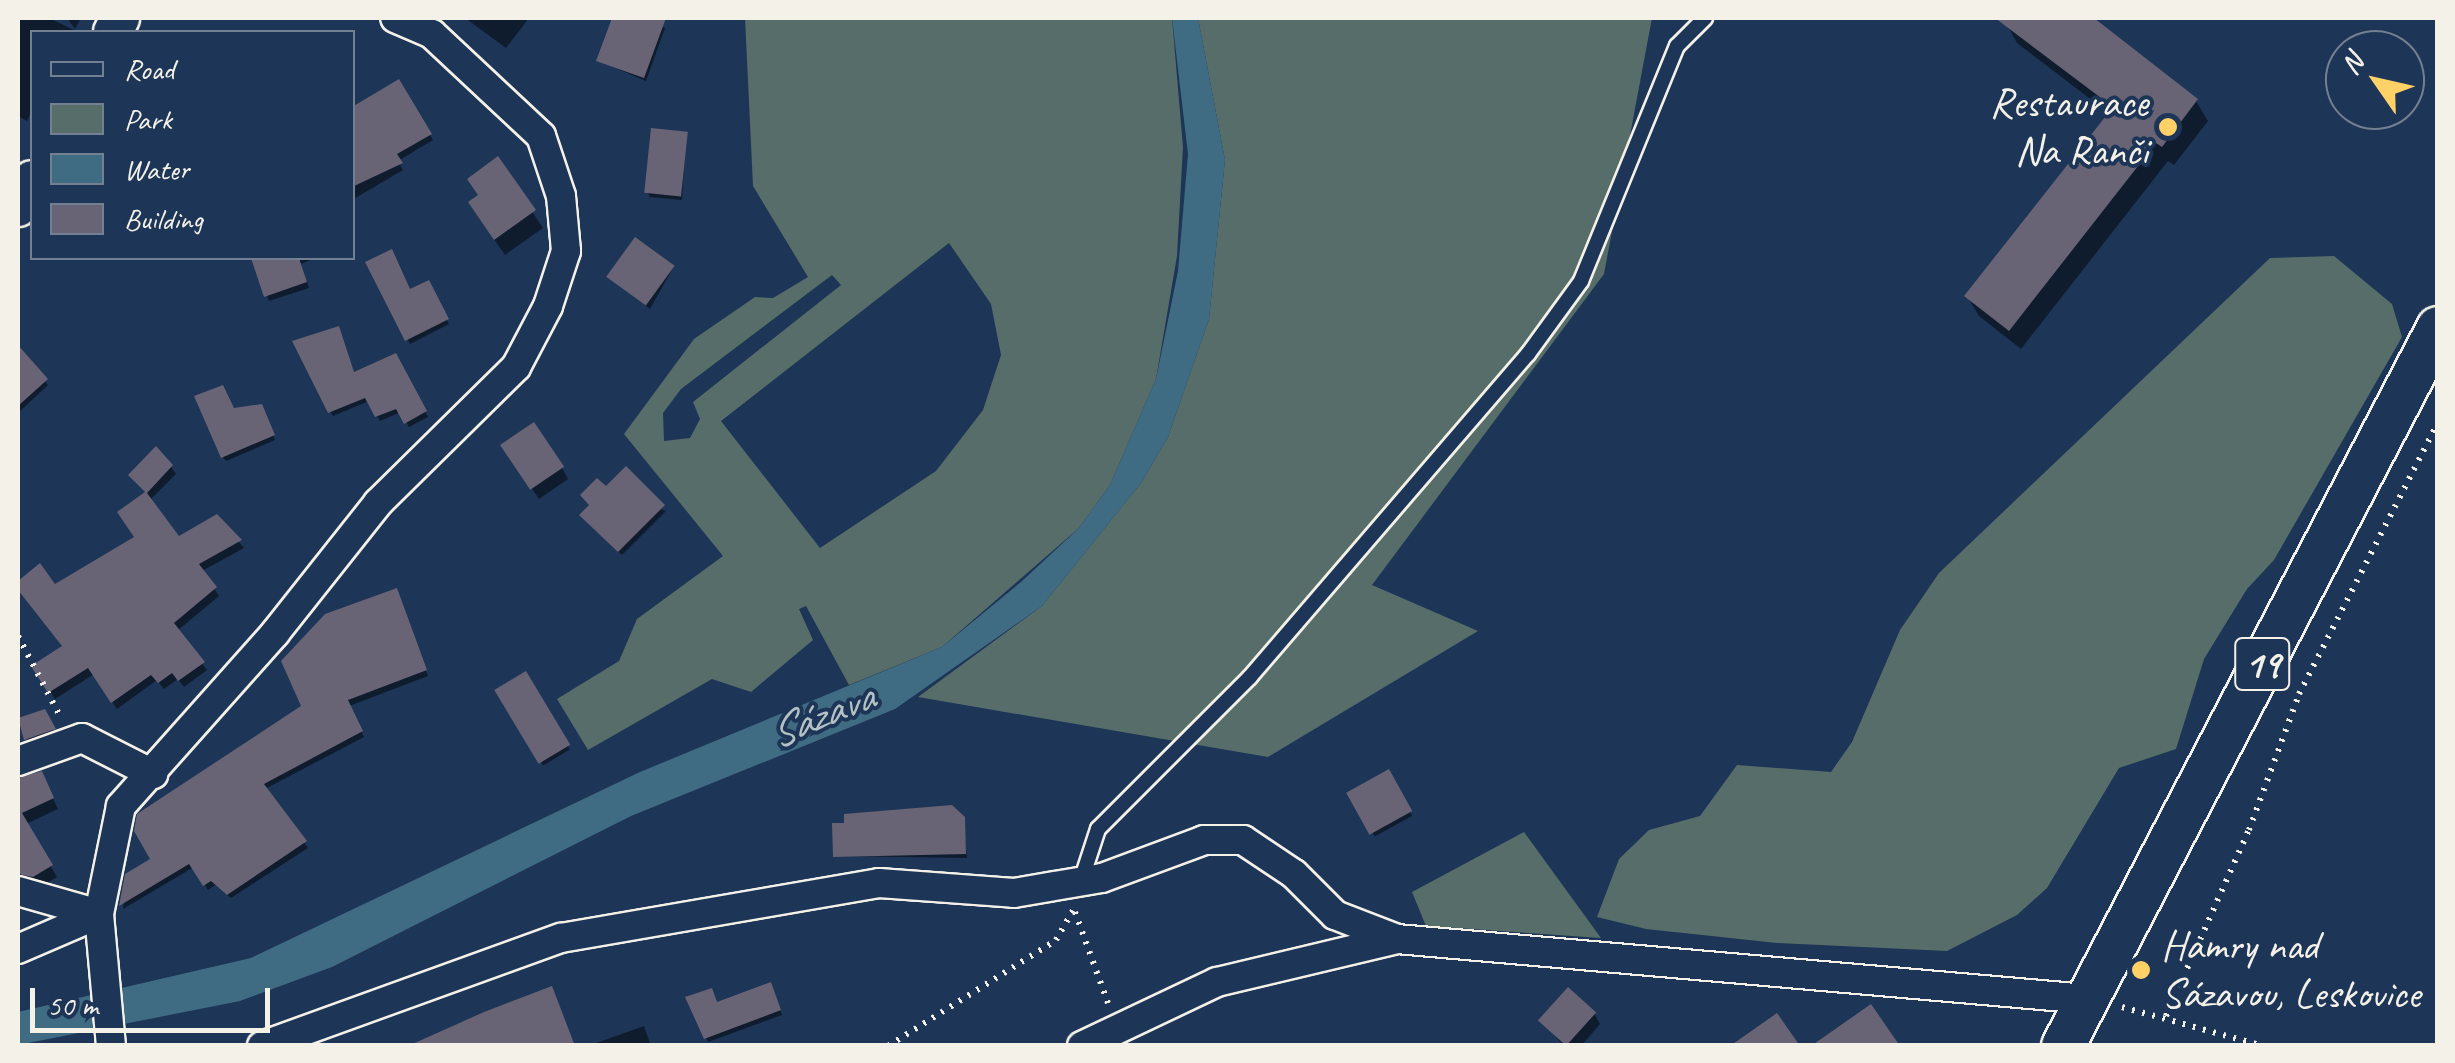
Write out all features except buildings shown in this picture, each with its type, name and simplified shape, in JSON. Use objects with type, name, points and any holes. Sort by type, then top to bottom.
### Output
[{"type":"main road","name":"19","points":[[2062,1046],[2438,328]]},
{"type":"street","points":[[111,1046],[99,914],[121,806],[153,774],[378,503],[516,367],[548,306],[566,252],[562,196],[540,136],[502,93],[432,34],[395,18]]},
{"type":"street","points":[[18,207],[30,184]]},
{"type":"street","points":[[18,761],[75,740],[153,774]]},
{"type":"street","points":[[262,1046],[561,938],[680,912],[879,883],[1077,895],[1204,840],[1244,840],[1294,874],[1335,914],[1397,939],[2087,999]]},
{"type":"street","points":[[18,891],[99,914]]},
{"type":"street","points":[[18,949],[99,914]]},
{"type":"street","points":[[1082,1046],[1217,982],[1397,939]]},
{"type":"lane","points":[[1077,895],[1098,829],[1250,677],[1528,354],[1581,281],[1677,46],[1705,18]]},
{"type":"path","points":[[2166,1016],[2248,830],[2298,694],[2438,422]]},
{"type":"path","points":[[18,636],[75,740]]},
{"type":"path","points":[[1077,895],[1116,1028]]},
{"type":"path","points":[[888,1046],[1056,940],[1077,895]]},
{"type":"path","points":[[2087,999],[2166,1016],[2264,1046]]},
{"type":"green space","points":[[745,18],[1172,18],[1183,147],[1177,256],[1156,379],[1110,485],[1079,528],[942,647],[849,685],[806,606],[799,609],[813,640],[751,692],[712,679],[588,750],[557,699],[619,661],[637,619],[723,556],[624,434],[694,339],[755,297],[773,298],[808,277],[753,186]],"holes":[[[949,243],[991,304],[1001,355],[983,410],[936,471],[820,548],[721,421]],[[832,275],[841,285],[693,402],[700,419],[690,438],[664,441],[663,413],[681,389]]]},
{"type":"green space","points":[[1198,18],[1652,18],[1604,274],[1372,585],[1478,631],[1268,757],[918,697],[1042,606],[1141,483],[1168,437],[1209,319],[1225,160]]},
{"type":"green space","points":[[2334,256],[2392,304],[2402,337],[2274,560],[2247,589],[2204,659],[2176,749],[2119,768],[2047,888],[2017,915],[1947,951],[1777,943],[1646,929],[1597,917],[1619,859],[1649,830],[1700,816],[1737,765],[1831,772],[1852,742],[1900,630],[1939,573],[2270,258]]},
{"type":"green space","points":[[1524,832],[1601,938],[1426,926],[1412,892]]},
{"type":"water","name":"Sázava","points":[[1172,18],[1198,18],[1225,160],[1209,319],[1168,437],[1141,483],[1042,606],[895,709],[631,816],[332,967],[240,1001],[18,1045],[18,1012],[251,958],[640,772],[942,647],[1021,582],[1079,528],[1110,485],[1156,379],[1178,271],[1188,154]]},
{"type":"place","name":"Restaurace Na Ranči","points":[[2168,127]]},
{"type":"place","name":"Hamry nad Sázavou, Leskovice","points":[[2141,970]]}]
